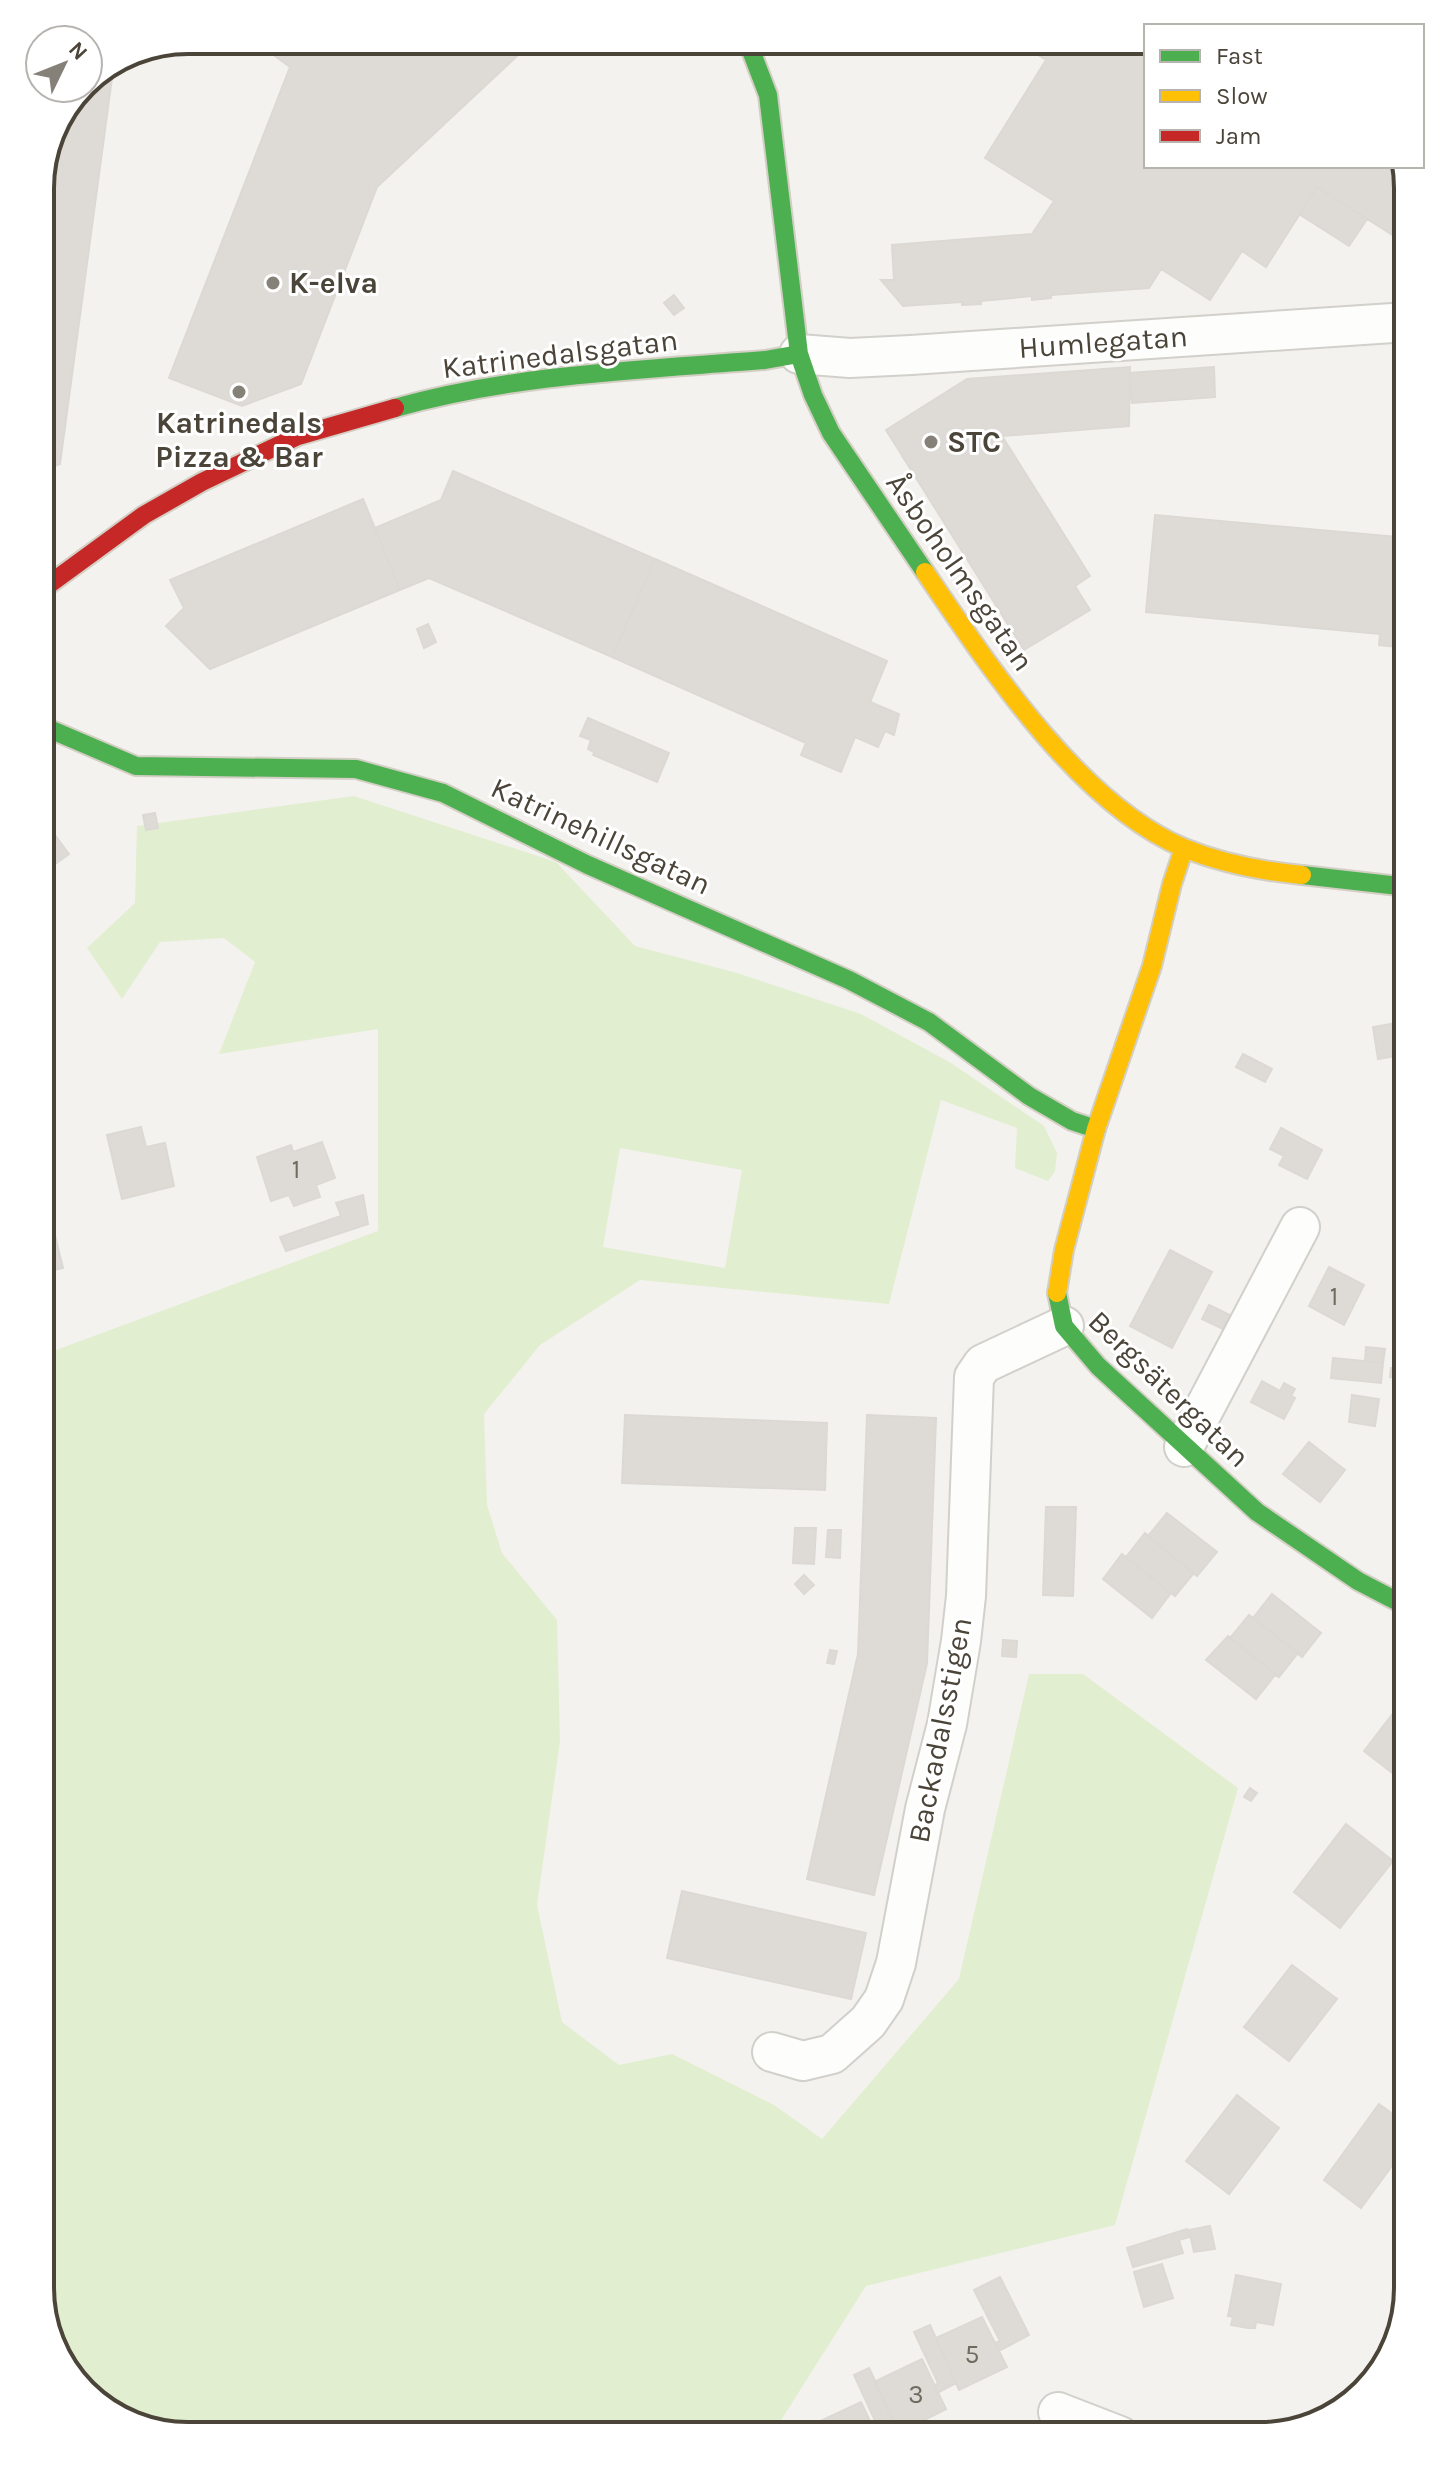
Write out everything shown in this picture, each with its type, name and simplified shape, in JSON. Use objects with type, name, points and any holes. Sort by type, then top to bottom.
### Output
[{"type":"street","name":"Åsboholmsgatan","points":[[752,54],[768,95],[799,354],[813,395],[843,451],[974,645],[1036,725],[1110,803],[1144,827],[1184,848],[1247,869],[1394,885]]},
{"type":"street","name":"Humlegatan","points":[[799,354],[850,358],[911,355],[1394,323]]},
{"type":"street","name":"Katrinedalsgatan","points":[[54,581],[144,515],[202,482],[298,436],[410,404],[532,380],[765,360],[799,354]]},
{"type":"street","name":"Katrinehillsgatan","points":[[54,731],[136,766],[356,769],[443,793],[588,865],[849,980],[929,1022],[1029,1096],[1072,1121],[1096,1129]]},
{"type":"street","name":"Bergsätergatan","points":[[1184,848],[1152,966],[1096,1129],[1056,1288],[1064,1326],[1098,1366],[1257,1512],[1358,1581],[1394,1600]]},
{"type":"street","points":[[1184,1447],[1300,1227]]},
{"type":"street","name":"Backadalsstigen","points":[[772,2052],[803,2061],[832,2054],[868,2022],[884,1999],[896,1963],[925,1809],[955,1681],[966,1596],[974,1377],[983,1364],[1064,1326]]},
{"type":"street","points":[[1058,2412],[1084,2422]]},
{"type":"green space","points":[[354,796],[556,862],[635,946],[737,973],[861,1014],[951,1063],[1044,1126],[1057,1153],[1055,1171],[1048,1181],[1015,1168],[1017,1128],[941,1100],[889,1304],[640,1280],[540,1345],[484,1414],[487,1505],[502,1553],[557,1620],[560,1741],[537,1905],[562,2022],[619,2065],[672,2054],[774,2105],[822,2139],[959,1979],[1029,1674],[1083,1674],[1238,1788],[1115,2225],[866,2286],[780,2422],[179,2422],[145,2415],[114,2399],[87,2376],[68,2347],[59,2323],[54,2288],[54,1351],[378,1231],[378,1029],[219,1054],[255,962],[224,938],[160,942],[122,999],[87,948],[135,903],[137,826]],"holes":[[[620,1148],[742,1170],[725,1268],[603,1247]]]},
{"type":"building","name":"K-elva","points":[[272,54],[519,54],[377,187],[301,384],[242,406],[169,378],[290,67]]},
{"type":"building","points":[[1037,54],[1144,54],[1144,168],[1392,168],[1394,236],[1317,187],[1266,267],[1242,251],[1210,300],[1161,269],[1149,288],[1051,295],[1051,298],[1032,300],[1032,296],[981,301],[981,304],[962,305],[962,302],[903,306],[881,280],[894,280],[892,245],[1032,234],[1054,201],[985,158],[1046,60]]},
{"type":"building","points":[[112,79],[60,464],[54,466],[54,179],[64,137],[77,114],[85,104],[104,104],[104,85]]},
{"type":"building","points":[[1317,187],[1367,219],[1349,246],[1299,214]]},
{"type":"building","points":[[674,295],[684,308],[674,315],[664,303]]},
{"type":"building","points":[[1130,367],[1129,426],[1002,436],[1090,576],[1075,586],[1090,610],[1024,650],[886,430],[967,379]]},
{"type":"building","points":[[1214,367],[1215,397],[1132,403],[1129,373]]},
{"type":"building","points":[[453,471],[655,559],[612,657],[429,578],[400,590],[375,528],[441,500]]},
{"type":"building","points":[[363,499],[400,590],[210,669],[166,626],[184,608],[170,580]]},
{"type":"building","points":[[1155,515],[1394,537],[1394,647],[1379,645],[1380,634],[1146,612]]},
{"type":"building","points":[[655,559],[887,661],[870,702],[899,714],[894,735],[885,731],[878,747],[855,737],[841,772],[801,755],[806,743],[612,657]]},
{"type":"building","points":[[428,624],[436,642],[424,648],[417,629]]},
{"type":"building","points":[[588,718],[669,753],[657,782],[593,755],[595,753],[588,749],[591,740],[580,736]]},
{"type":"building","points":[[155,813],[158,828],[146,830],[143,815]]},
{"type":"building","points":[[54,834],[69,854],[54,865]]},
{"type":"building","points":[[1394,1023],[1394,1056],[1378,1059],[1373,1027]]},
{"type":"building","points":[[1243,1054],[1272,1069],[1265,1082],[1236,1067]]},
{"type":"building","points":[[141,1127],[146,1147],[165,1143],[174,1186],[122,1199],[107,1135]]},
{"type":"building","points":[[1281,1128],[1322,1150],[1307,1179],[1279,1165],[1284,1156],[1270,1149]]},
{"type":"building","points":[[322,1142],[335,1178],[316,1185],[320,1197],[294,1206],[289,1195],[271,1201],[257,1157],[291,1145],[293,1152]]},
{"type":"building","points":[[363,1195],[368,1224],[286,1251],[280,1237],[341,1216],[336,1203]]},
{"type":"building","points":[[54,1231],[63,1268],[54,1270]]},
{"type":"building","points":[[1170,1250],[1212,1272],[1172,1348],[1130,1326]]},
{"type":"building","points":[[1329,1267],[1364,1285],[1344,1325],[1309,1306]]},
{"type":"building","points":[[1209,1305],[1234,1317],[1227,1331],[1202,1319]]},
{"type":"building","points":[[1366,1347],[1385,1349],[1383,1363],[1365,1361]]},
{"type":"building","points":[[1333,1358],[1383,1363],[1381,1383],[1331,1378]]},
{"type":"building","points":[[1262,1381],[1280,1391],[1284,1383],[1295,1389],[1291,1396],[1295,1398],[1284,1419],[1251,1402]]},
{"type":"building","points":[[1352,1395],[1379,1399],[1375,1426],[1349,1422]]},
{"type":"building","points":[[625,1415],[827,1423],[825,1490],[622,1483]]},
{"type":"building","points":[[867,1415],[936,1418],[927,1663],[874,1895],[807,1879],[858,1654]]},
{"type":"building","points":[[1309,1442],[1345,1470],[1320,1502],[1283,1474]]},
{"type":"building","points":[[1046,1507],[1076,1507],[1073,1596],[1043,1595]]},
{"type":"building","points":[[1167,1513],[1217,1552],[1197,1576],[1148,1536]]},
{"type":"building","points":[[795,1528],[816,1528],[814,1564],[793,1563]]},
{"type":"building","points":[[828,1530],[841,1530],[840,1558],[826,1557]]},
{"type":"building","points":[[1145,1533],[1194,1573],[1175,1596],[1126,1557]]},
{"type":"building","points":[[1122,1554],[1171,1593],[1152,1618],[1103,1579]]},
{"type":"building","points":[[804,1575],[814,1585],[804,1594],[795,1584]]},
{"type":"building","points":[[1272,1594],[1321,1633],[1302,1657],[1253,1618]]},
{"type":"building","points":[[1249,1615],[1298,1653],[1279,1677],[1230,1638]]},
{"type":"building","points":[[1228,1636],[1279,1677],[1275,1675],[1256,1699],[1206,1660]]},
{"type":"building","points":[[1003,1640],[1017,1641],[1016,1657],[1002,1656]]},
{"type":"building","points":[[830,1650],[837,1651],[834,1664],[827,1663]]},
{"type":"building","points":[[1394,1712],[1394,1774],[1364,1751]]},
{"type":"building","points":[[1250,1788],[1257,1793],[1251,1801],[1244,1797]]},
{"type":"building","points":[[1346,1824],[1393,1861],[1340,1928],[1294,1892]]},
{"type":"building","points":[[682,1891],[866,1933],[851,1999],[667,1958]]},
{"type":"building","points":[[1292,1965],[1337,1999],[1289,2061],[1244,2027]]},
{"type":"building","points":[[1237,2095],[1279,2128],[1229,2194],[1186,2161]]},
{"type":"building","points":[[1379,2104],[1394,2115],[1394,2163],[1361,2208],[1324,2180]]},
{"type":"building","points":[[1210,2226],[1215,2249],[1194,2252],[1189,2230]]},
{"type":"building","points":[[1187,2229],[1189,2237],[1179,2240],[1183,2253],[1133,2267],[1127,2248]]},
{"type":"building","points":[[1162,2264],[1173,2298],[1144,2307],[1134,2272]]},
{"type":"building","points":[[1236,2275],[1281,2284],[1273,2325],[1256,2322],[1255,2328],[1248,2328],[1231,2325],[1233,2317],[1228,2316]]},
{"type":"building","points":[[1000,2277],[1029,2335],[999,2351],[995,2343],[1000,2341],[974,2290]]},
{"type":"building","points":[[982,2317],[1007,2367],[959,2390],[936,2338]]},
{"type":"building","points":[[930,2325],[956,2383],[937,2393],[934,2386],[938,2383],[914,2332]]},
{"type":"building","points":[[922,2359],[946,2409],[921,2422],[894,2422],[874,2382]]},
{"type":"building","points":[[869,2368],[895,2422],[876,2422],[854,2375]]},
{"type":"building","points":[[861,2402],[870,2422],[818,2422]]},
{"type":"traffic: fast","points":[[752,54],[768,95],[799,354],[813,395],[831,433],[925,572]]},
{"type":"traffic: fast","points":[[395,408],[532,381],[765,360],[799,354]]},
{"type":"traffic: fast","points":[[54,731],[136,766],[356,769],[443,793],[588,865],[849,980],[929,1022],[1029,1096],[1072,1121],[1096,1129]]},
{"type":"traffic: fast","points":[[1302,875],[1394,885]]},
{"type":"traffic: fast","points":[[1057,1293],[1064,1326],[1098,1366],[1257,1512],[1358,1581],[1394,1600]]},
{"type":"traffic: slow","points":[[925,572],[1007,689],[1073,766],[1108,799],[1145,827],[1184,848],[1242,866],[1302,875]]},
{"type":"traffic: slow","points":[[1057,1293],[1064,1250],[1096,1129],[1152,966],[1184,848]]},
{"type":"traffic: jam","points":[[54,581],[144,515],[202,482],[298,436],[395,408]]},
{"type":"place","name":"K-elva","points":[[273,283]]},
{"type":"place","name":"Katrinedals Pizza & Bar","points":[[239,392]]},
{"type":"place","name":"STC","points":[[931,442]]}]
